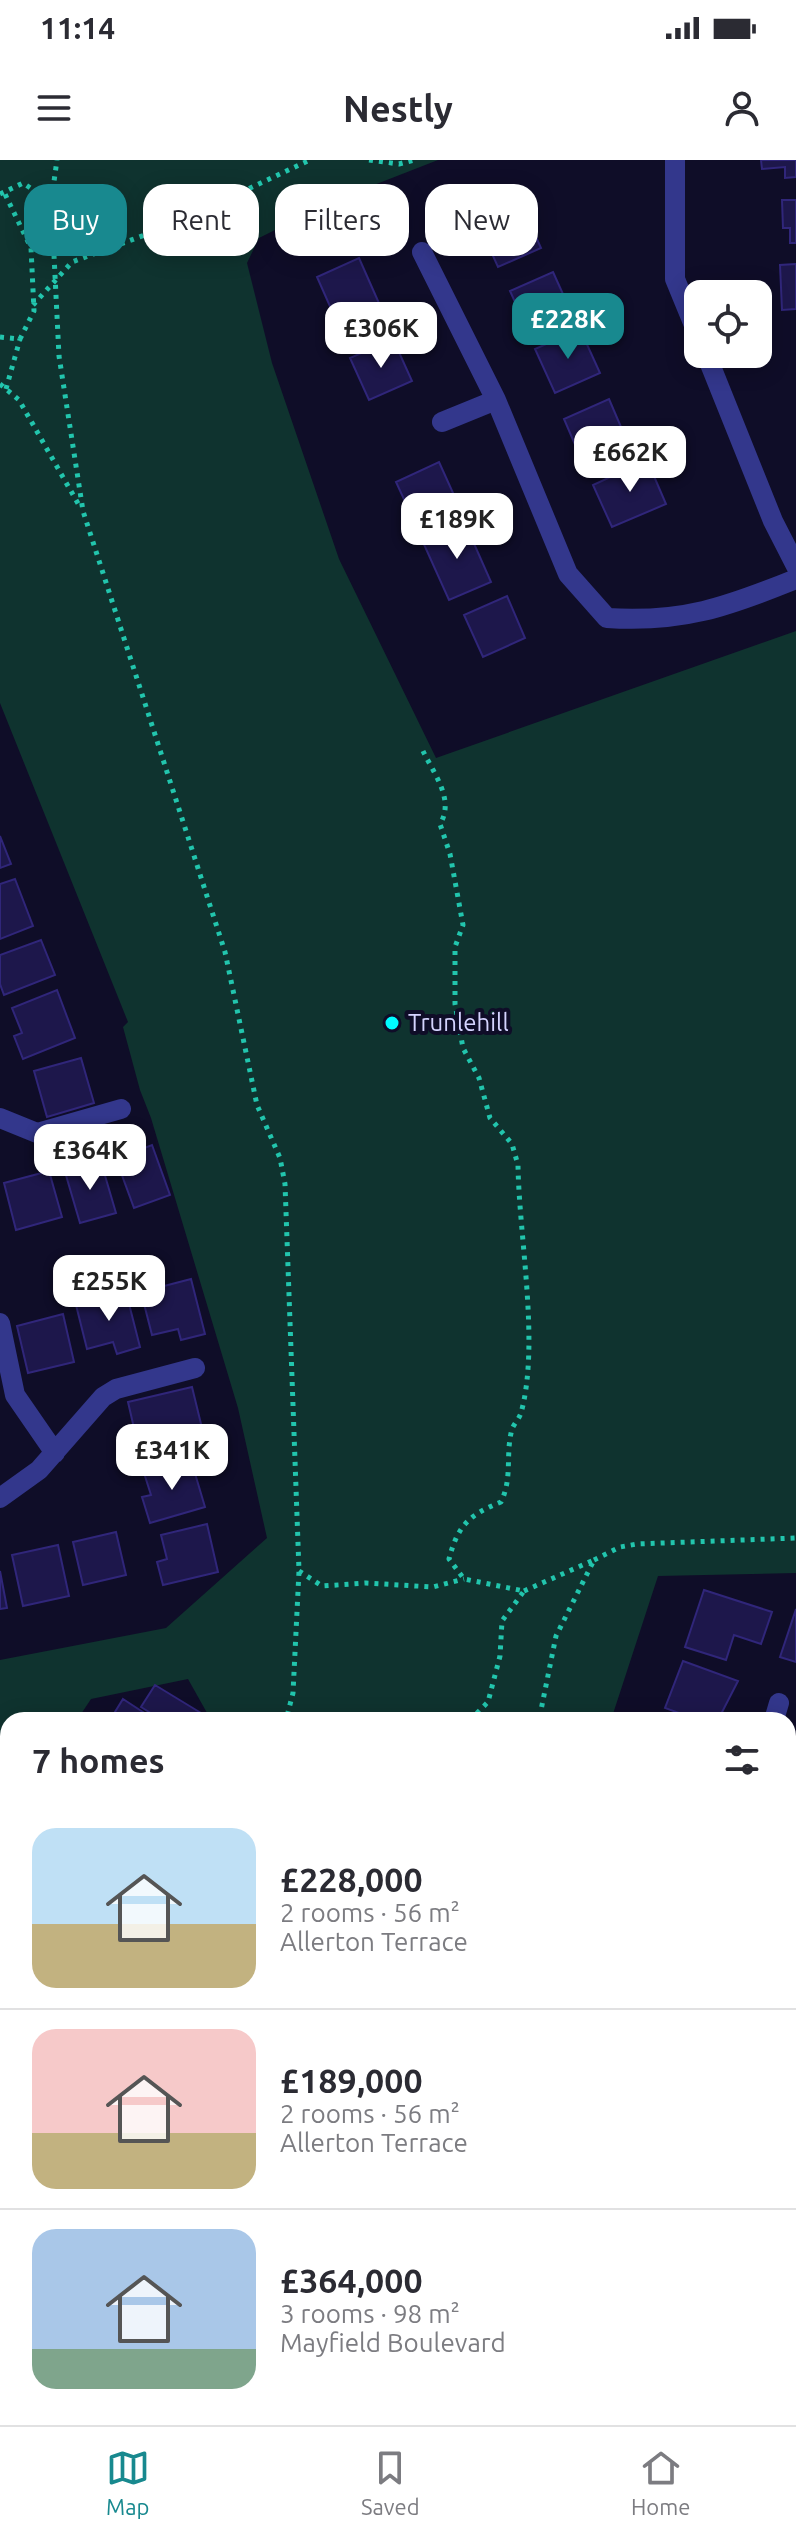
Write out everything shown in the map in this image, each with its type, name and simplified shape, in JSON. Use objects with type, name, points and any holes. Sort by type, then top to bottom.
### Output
[{"type":"street","points":[[675,160],[675,279],[684,301]]},
{"type":"street","points":[[422,252],[496,400],[568,574],[607,618],[653,621],[725,608],[796,579]]},
{"type":"street","points":[[712,368],[773,521],[796,566]]},
{"type":"street","points":[[442,422],[496,400]]},
{"type":"street","points":[[0,1118],[37,1133],[121,1109]]},
{"type":"street","points":[[0,1323],[15,1395],[55,1453]]},
{"type":"street","points":[[0,1498],[24,1483],[55,1453],[103,1397],[116,1389],[195,1368]]},
{"type":"path","points":[[54,184],[57,160]]},
{"type":"path","points":[[6,389],[33,305],[72,262],[169,226],[310,160]]},
{"type":"path","points":[[369,160],[399,164],[414,160]]},
{"type":"path","points":[[24,184],[2,193],[31,248],[33,305]]},
{"type":"path","points":[[53,256],[59,356],[83,511],[225,952],[257,1105],[280,1158],[285,1184],[299,1571],[293,1693],[288,1712]]},
{"type":"path","points":[[0,337],[20,339]]},
{"type":"path","points":[[0,384],[19,400],[83,511]]},
{"type":"path","points":[[423,751],[447,801],[447,813],[440,824],[450,854],[463,925],[455,947],[455,1004],[463,1048],[479,1078],[490,1118],[512,1144],[518,1165],[525,1301],[527,1360],[521,1414],[512,1429],[510,1484],[501,1502],[478,1512],[456,1533],[449,1559],[464,1579]]},
{"type":"path","points":[[478,1712],[488,1702],[500,1656],[502,1621],[524,1591],[620,1547],[796,1538]]},
{"type":"path","points":[[541,1712],[556,1636],[594,1560]]},
{"type":"path","points":[[299,1571],[322,1586],[366,1583],[433,1587],[464,1579],[524,1591]]},
{"type":"green space","points":[[0,160],[438,160],[377,184],[275,184],[275,230],[259,238],[259,184],[143,184],[143,256],[250,256],[247,263],[272,363],[339,559],[436,758],[796,631],[796,1573],[658,1576],[614,1712],[207,1712],[188,1679],[91,1699],[82,1712],[0,1712],[0,1660],[166,1628],[267,1538],[238,1408],[123,1027],[128,1022],[0,703]]},
{"type":"building","points":[[761,160],[796,160],[796,177],[785,178],[785,167],[762,169]]},
{"type":"building","points":[[782,200],[796,200],[796,243],[790,243],[790,228],[783,228]]},
{"type":"building","points":[[493,256],[523,256],[498,267]]},
{"type":"building","points":[[359,258],[386,319],[344,338],[317,277]]},
{"type":"building","points":[[796,264],[796,309],[782,310],[780,265]]},
{"type":"building","points":[[553,272],[572,314],[529,333],[510,291]]},
{"type":"building","points":[[580,329],[600,373],[555,393],[535,349]]},
{"type":"building","points":[[393,339],[412,381],[369,400],[350,358]]},
{"type":"building","points":[[609,399],[627,441],[582,461],[564,419]]},
{"type":"building","points":[[647,460],[666,504],[612,527],[593,485]]},
{"type":"building","points":[[439,462],[458,504],[415,523],[396,482]]},
{"type":"building","points":[[464,521],[491,582],[449,600],[422,540]]},
{"type":"building","points":[[507,596],[525,638],[483,657],[464,615]]},
{"type":"building","points":[[0,836],[11,864],[0,868]]},
{"type":"building","points":[[15,879],[33,926],[0,939],[0,884]]},
{"type":"building","points":[[41,940],[55,975],[4,995],[0,984],[0,955]]},
{"type":"building","points":[[57,990],[75,1038],[23,1059],[14,1036],[22,1033],[12,1008]]},
{"type":"building","points":[[81,1058],[94,1103],[47,1117],[34,1071]]},
{"type":"building","points":[[152,1145],[170,1195],[134,1208],[116,1159]]},
{"type":"building","points":[[101,1162],[116,1213],[80,1223],[65,1172]]},
{"type":"building","points":[[49,1171],[62,1217],[16,1230],[4,1183]]},
{"type":"building","points":[[191,1279],[205,1334],[181,1340],[178,1329],[152,1335],[141,1292]]},
{"type":"building","points":[[126,1292],[140,1347],[117,1354],[113,1342],[87,1349],[76,1305]]},
{"type":"building","points":[[63,1314],[74,1362],[28,1373],[17,1326]]},
{"type":"building","points":[[192,1387],[202,1428],[143,1444],[139,1427],[134,1428],[128,1402]]},
{"type":"building","points":[[191,1460],[205,1507],[150,1523],[142,1497],[151,1495],[144,1473]]},
{"type":"building","points":[[207,1524],[218,1572],[163,1585],[157,1562],[167,1559],[161,1535]]},
{"type":"building","points":[[116,1532],[126,1575],[83,1585],[73,1542]]},
{"type":"building","points":[[58,1545],[69,1596],[23,1606],[12,1555]]},
{"type":"building","points":[[0,1571],[7,1608],[0,1609]]},
{"type":"building","points":[[704,1590],[772,1612],[761,1644],[734,1635],[726,1660],[685,1647]]},
{"type":"building","points":[[796,1609],[796,1662],[780,1657]]},
{"type":"building","points":[[683,1661],[738,1681],[722,1712],[676,1712],[665,1708]]},
{"type":"building","points":[[155,1685],[199,1712],[149,1712],[141,1707]]},
{"type":"building","points":[[123,1699],[143,1712],[115,1712]]},
{"type":"place","name":"Trunlehill","points":[[392,1023]]}]
